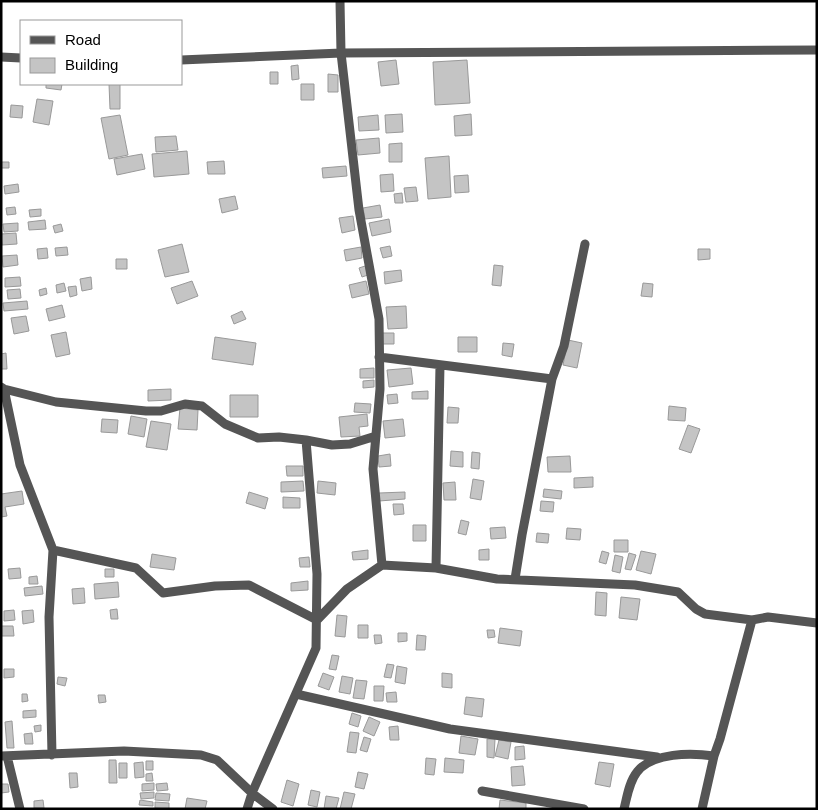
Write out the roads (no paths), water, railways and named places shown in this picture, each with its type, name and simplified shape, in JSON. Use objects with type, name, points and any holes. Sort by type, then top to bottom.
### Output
[{"type":"street","points":[[340,1],[341,53],[359,210],[378,319],[380,389],[373,468],[382,565]]},
{"type":"street","points":[[182,60],[341,53],[817,50]]},
{"type":"street","points":[[1,57],[20,58]]},
{"type":"street","points":[[515,579],[552,379],[564,346],[585,244]]},
{"type":"street","points":[[379,357],[552,379]]},
{"type":"street","points":[[436,568],[440,365]]},
{"type":"street","points":[[52,755],[49,617],[53,550],[20,465],[2,388],[56,402],[146,411],[161,411],[185,404],[202,406],[225,424],[258,438],[279,436],[332,445],[350,444],[376,436]]},
{"type":"street","points":[[247,809],[252,793],[316,648],[318,620],[317,574],[306,440]]},
{"type":"street","points":[[53,550],[136,568],[163,593],[214,586],[249,585],[318,620]]},
{"type":"street","points":[[318,620],[347,589],[382,565],[436,568],[497,579],[635,585],[678,592],[696,609],[705,614],[752,620],[768,617],[817,623]]},
{"type":"street","points":[[702,809],[714,756],[752,620]]},
{"type":"street","points":[[296,694],[450,729],[657,757],[701,754],[714,756]]},
{"type":"street","points":[[20,809],[4,756],[124,752],[201,755],[217,760],[252,793],[274,809]]},
{"type":"street","points":[[624,809],[628,791],[637,771],[657,757]]},
{"type":"street","points":[[482,791],[584,809]]}]
